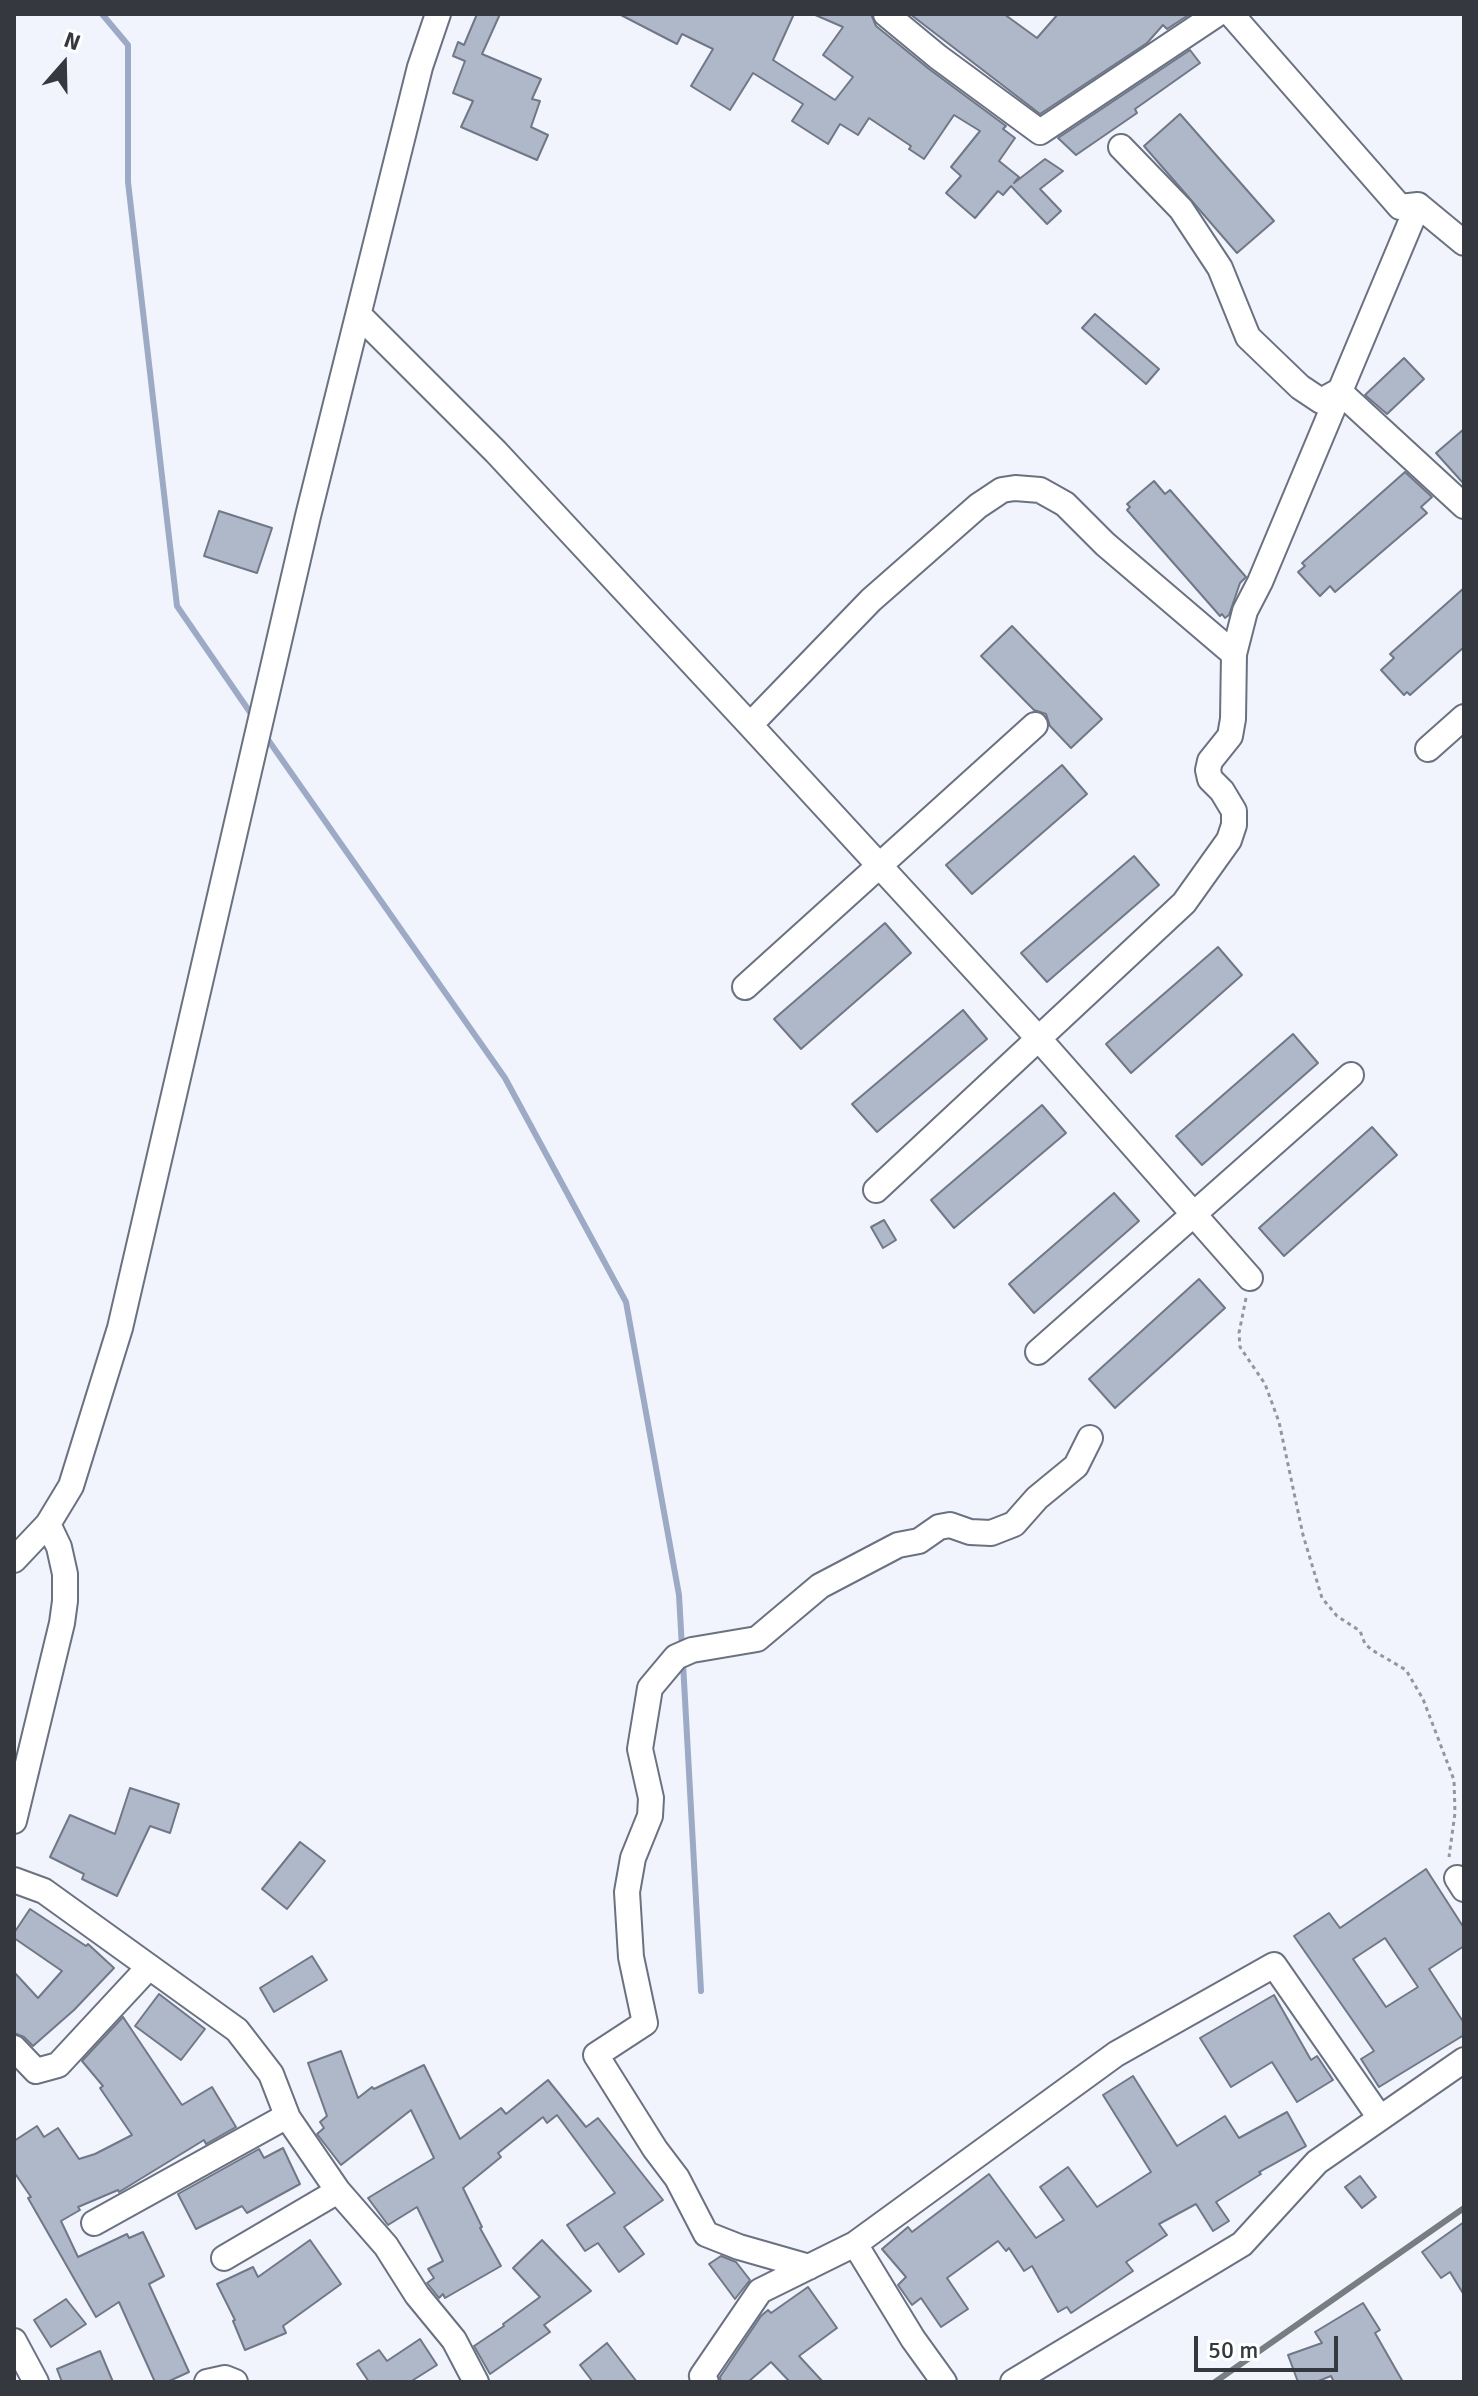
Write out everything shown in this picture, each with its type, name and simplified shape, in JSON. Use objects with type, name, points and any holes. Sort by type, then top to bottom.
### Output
[{"type":"street","points":[[14,1560],[41,1532],[71,1486],[120,1328],[304,531],[420,67],[438,14]]},
{"type":"street","points":[[886,14],[938,57],[1040,132],[1217,14]]},
{"type":"street","points":[[1231,14],[1400,207],[1418,205],[1464,243]]},
{"type":"street","points":[[1121,147],[1181,209],[1220,268],[1232,304],[1248,337],[1300,387],[1321,401],[1339,391]]},
{"type":"street","points":[[876,1190],[1184,903],[1229,840],[1234,811],[1210,779],[1208,770],[1210,761],[1230,736],[1234,654],[1245,611],[1260,582],[1418,205]]},
{"type":"street","points":[[359,315],[496,452],[750,725],[1039,1039],[1250,1278]]},
{"type":"street","points":[[1339,391],[1464,506]]},
{"type":"street","points":[[750,725],[871,600],[978,506],[1002,490],[1015,488],[1040,490],[1065,504],[1105,544],[1234,654]]},
{"type":"street","points":[[1428,749],[1464,717]]},
{"type":"street","points":[[745,987],[1035,725]]},
{"type":"street","points":[[1038,1352],[1351,1075]]},
{"type":"street","points":[[809,2267],[706,2234],[677,2178],[655,2149],[596,2055],[645,2023],[631,1957],[627,1892],[633,1858],[650,1816],[651,1798],[640,1749],[650,1688],[676,1657],[692,1650],[757,1639],[820,1586],[898,1545],[919,1541],[939,1527],[950,1525],[970,1532],[991,1533],[1014,1524],[1037,1498],[1076,1466],[1090,1438]]},
{"type":"street","points":[[14,1821],[62,1623],[65,1574],[59,1547],[41,1532]]},
{"type":"street","points":[[14,1880],[44,1891],[237,2030],[271,2074],[287,2116],[338,2191],[386,2246],[417,2295],[454,2340],[476,2382]]},
{"type":"street","points":[[706,2382],[702,2376],[760,2291],[855,2244],[1116,2054],[1274,1965],[1380,2118]]},
{"type":"street","points":[[14,2048],[36,2071],[58,2065],[149,1967]]},
{"type":"street","points":[[1013,2382],[1242,2244],[1317,2162],[1464,2060]]},
{"type":"street","points":[[94,2223],[287,2116]]},
{"type":"street","points":[[224,2258],[338,2191]]},
{"type":"street","points":[[855,2244],[913,2339],[944,2382]]},
{"type":"street","points":[[14,2341],[36,2382]]},
{"type":"street","points":[[207,2382],[225,2378],[235,2382]]},
{"type":"path","points":[[1250,1278],[1239,1333],[1240,1347],[1265,1384],[1279,1422],[1303,1535],[1322,1598],[1337,1616],[1360,1631],[1365,1644],[1406,1670],[1423,1699],[1454,1780],[1455,1813],[1449,1855],[1461,1883]]},
{"type":"building","points":[[477,14],[500,14],[482,54],[541,79],[532,99],[540,101],[531,127],[548,135],[537,160],[461,127],[473,101],[453,93],[465,61],[453,56],[458,42],[464,45]]},
{"type":"building","points":[[619,14],[794,14],[773,60],[835,100],[853,77],[823,55],[843,27],[813,14],[871,14],[876,26],[1006,126],[1003,129],[1015,138],[999,161],[1019,177],[1014,183],[1045,159],[1063,171],[1040,189],[1061,211],[1047,224],[1011,186],[1003,195],[998,191],[975,218],[946,193],[961,176],[951,167],[980,131],[954,115],[924,159],[909,149],[911,146],[869,118],[858,135],[840,124],[828,144],[792,121],[803,104],[753,73],[730,110],[691,86],[713,49],[682,34],[677,44]]},
{"type":"building","points":[[910,14],[1004,14],[1037,38],[1058,14],[1190,14],[1167,29],[1163,25],[1147,43],[1040,114]]},
{"type":"building","points":[[1190,50],[1200,63],[1135,109],[1137,113],[1076,155],[1058,138]]},
{"type":"building","points":[[1180,114],[1274,221],[1237,253],[1144,146]]},
{"type":"building","points":[[1095,314],[1159,369],[1146,384],[1082,328]]},
{"type":"building","points":[[1404,358],[1424,379],[1387,414],[1365,395]]},
{"type":"building","points":[[1464,429],[1464,484],[1436,453]]},
{"type":"building","points":[[1405,472],[1432,497],[1421,507],[1427,513],[1335,592],[1330,586],[1320,596],[1298,572],[1305,566],[1302,563]]},
{"type":"building","points":[[1154,481],[1165,494],[1170,490],[1246,577],[1240,583],[1229,615],[1225,618],[1127,510],[1130,507],[1127,504]]},
{"type":"building","points":[[219,511],[272,528],[257,573],[204,556]]},
{"type":"building","points":[[1464,588],[1464,647],[1410,695],[1407,692],[1404,695],[1381,670],[1394,658],[1390,654]]},
{"type":"building","points":[[1012,626],[1102,719],[1071,748],[1050,726],[1046,714],[1034,710],[981,656]]},
{"type":"building","points":[[1062,765],[1087,794],[972,894],[946,865]]},
{"type":"building","points":[[1134,856],[1159,885],[1047,982],[1021,953]]},
{"type":"building","points":[[885,923],[911,953],[801,1049],[774,1019]]},
{"type":"building","points":[[1218,947],[1242,975],[1131,1073],[1106,1044]]},
{"type":"building","points":[[963,1010],[987,1039],[877,1132],[852,1104]]},
{"type":"building","points":[[1293,1034],[1318,1063],[1202,1165],[1176,1136]]},
{"type":"building","points":[[1042,1105],[1066,1133],[954,1228],[931,1200]]},
{"type":"building","points":[[1372,1127],[1397,1155],[1284,1256],[1259,1228]]},
{"type":"building","points":[[1114,1193],[1139,1221],[1034,1313],[1009,1284]]},
{"type":"building","points":[[884,1220],[896,1240],[883,1248],[871,1227]]},
{"type":"building","points":[[1199,1279],[1225,1308],[1115,1408],[1089,1379]]},
{"type":"building","points":[[130,1788],[179,1804],[170,1833],[150,1826],[117,1896],[82,1879],[84,1874],[50,1857],[70,1815],[115,1834]]},
{"type":"building","points":[[300,1842],[325,1861],[287,1909],[262,1889]]},
{"type":"building","points":[[1426,1869],[1464,1928],[1464,1946],[1429,1969],[1464,2023],[1464,2035],[1379,2087],[1361,2059],[1374,2051],[1294,1936],[1329,1913],[1340,1928]],"holes":[[[1385,1938],[1418,1987],[1386,2007],[1353,1959]]]},
{"type":"building","points":[[30,1909],[86,1946],[88,1944],[114,1968],[74,2010],[33,2046],[14,2033],[14,1972],[38,1998],[62,1971],[14,1938],[14,1933]]},
{"type":"building","points":[[312,1956],[327,1980],[274,2012],[260,1988]]},
{"type":"building","points":[[159,1994],[205,2029],[181,2060],[135,2026]]},
{"type":"building","points":[[1274,1995],[1311,2060],[1317,2056],[1333,2080],[1297,2102],[1272,2062],[1231,2087],[1200,2038]]},
{"type":"building","points":[[123,2017],[182,2105],[212,2087],[236,2127],[206,2144],[204,2140],[119,2192],[78,2207],[80,2210],[61,2221],[78,2257],[127,2234],[129,2238],[143,2232],[164,2276],[149,2284],[189,2372],[167,2382],[155,2382],[119,2302],[96,2317],[28,2198],[31,2197],[14,2172],[14,2141],[37,2126],[44,2137],[58,2128],[79,2159],[132,2135],[100,2088],[103,2086],[82,2061]]},
{"type":"building","points":[[341,2051],[358,2098],[372,2087],[374,2089],[424,2065],[460,2139],[501,2108],[506,2114],[548,2080],[586,2127],[598,2118],[663,2200],[624,2227],[644,2254],[619,2272],[598,2243],[585,2251],[567,2225],[615,2193],[557,2115],[547,2123],[543,2117],[498,2153],[501,2157],[463,2188],[501,2266],[445,2298],[443,2294],[439,2298],[427,2283],[434,2278],[428,2269],[443,2261],[417,2207],[388,2225],[368,2198],[434,2158],[411,2110],[341,2165],[317,2134],[324,2128],[320,2122],[327,2116],[308,2063]]},
{"type":"building","points":[[1133,2076],[1177,2146],[1225,2116],[1239,2138],[1287,2112],[1306,2146],[1259,2172],[1261,2174],[1216,2202],[1229,2221],[1213,2231],[1196,2204],[1159,2224],[1167,2235],[1126,2262],[1133,2271],[1071,2313],[1067,2307],[1058,2312],[1032,2266],[1024,2271],[1009,2248],[1006,2251],[998,2241],[947,2278],[968,2309],[941,2327],[921,2298],[912,2305],[898,2285],[906,2277],[882,2249],[908,2227],[912,2232],[989,2174],[1036,2238],[1064,2220],[1040,2187],[1068,2167],[1097,2207],[1151,2172],[1103,2095]]},
{"type":"building","points":[[283,2148],[300,2184],[247,2213],[242,2206],[196,2229],[178,2194],[259,2149],[264,2158]]},
{"type":"building","points":[[1360,2176],[1376,2197],[1362,2208],[1345,2187]]},
{"type":"building","points":[[1464,2222],[1464,2295],[1450,2272],[1441,2278],[1422,2252]]},
{"type":"building","points":[[310,2240],[341,2284],[283,2326],[286,2333],[245,2350],[235,2320],[217,2284],[253,2267],[258,2277]]},
{"type":"building","points":[[542,2240],[591,2291],[544,2325],[550,2332],[490,2374],[474,2346],[540,2297],[513,2268]]},
{"type":"building","points":[[721,2256],[736,2262],[750,2280],[735,2299],[709,2264]]},
{"type":"building","points":[[808,2287],[837,2328],[799,2356],[823,2382],[790,2382],[771,2362],[748,2382],[721,2382],[720,2377],[761,2316],[768,2310],[771,2313]]},
{"type":"building","points":[[66,2299],[86,2324],[51,2347],[34,2320]]},
{"type":"building","points":[[1363,2303],[1380,2330],[1375,2333],[1403,2382],[1334,2382],[1331,2376],[1316,2382],[1298,2382],[1288,2355],[1322,2343],[1315,2332]]},
{"type":"building","points":[[420,2339],[437,2365],[410,2382],[369,2382],[357,2364],[379,2350],[387,2361]]},
{"type":"building","points":[[607,2343],[637,2382],[593,2382],[580,2365]]},
{"type":"building","points":[[100,2351],[113,2382],[62,2382],[57,2369]]},
{"type":"waterway","points":[[102,14],[128,45],[128,182],[177,606],[254,718]]},
{"type":"waterway","points":[[264,734],[505,1078],[626,1302],[679,1595],[682,1648]]},
{"type":"waterway","points":[[683,1663],[701,1991]]},
{"type":"railway","points":[[1215,2382],[1464,2208]]}]
